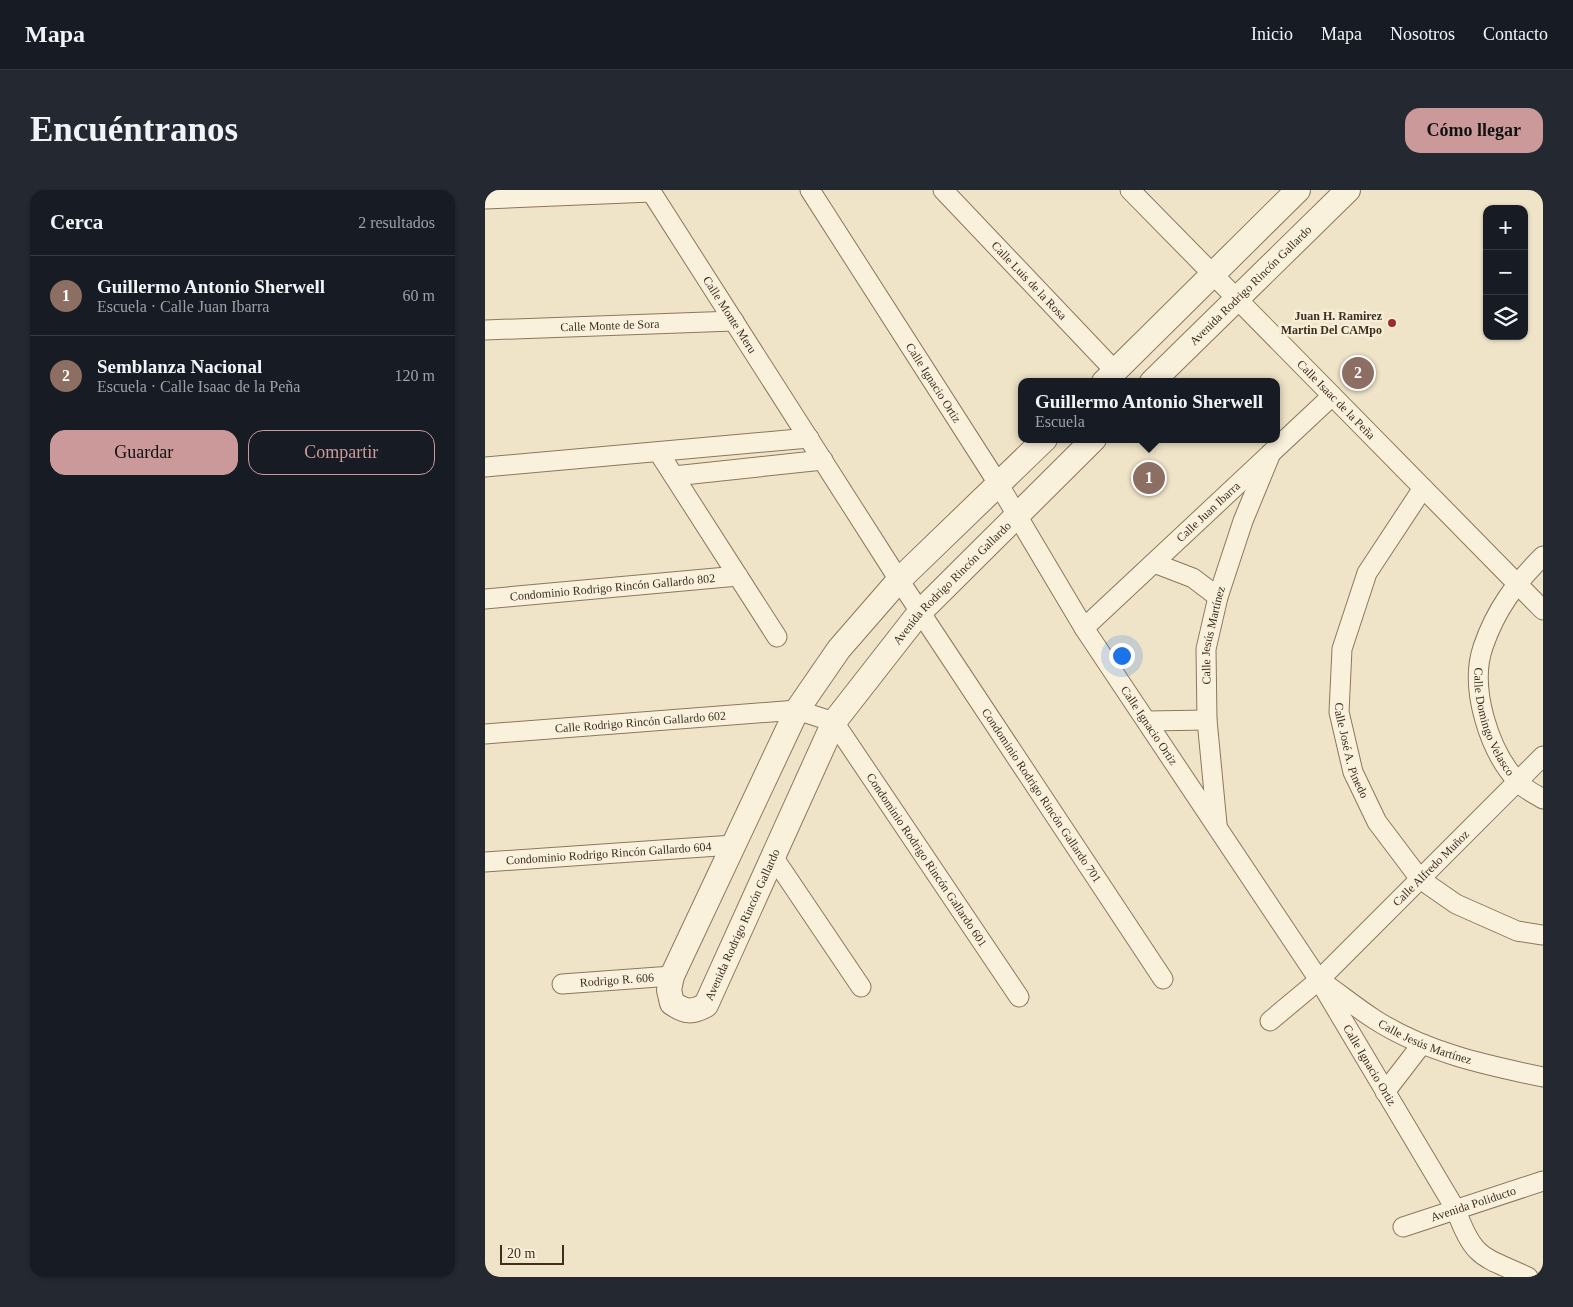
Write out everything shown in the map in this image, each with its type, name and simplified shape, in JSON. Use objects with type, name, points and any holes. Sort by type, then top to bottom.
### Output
[{"type":"street","name":"Calle Ignacio Ortiz","points":[[810,190],[999,485],[1084,628],[1148,721],[1319,980],[1456,1210],[1465,1236],[1480,1256],[1528,1277]]},
{"type":"street","name":"Calle Luis de la Rosa","points":[[943,190],[1109,376]]},
{"type":"street","name":"Calle Isaac de la Peña","points":[[1130,190],[1543,610]]},
{"type":"street","points":[[1109,376],[1214,275],[1298,190]]},
{"type":"street","name":"Avenida Rodrigo Rincón Gallardo","points":[[1156,378],[1348,190]]},
{"type":"street","points":[[485,199],[651,191]]},
{"type":"street","name":"Calle Monte Meru","points":[[651,191],[809,438]]},
{"type":"street","name":"Calle Monte de Sora","points":[[485,330],[734,321]]},
{"type":"street","name":"Calle Juan Ibarra","points":[[1084,628],[1332,396]]},
{"type":"street","points":[[485,467],[659,453],[809,438],[899,580]]},
{"type":"street","name":"Avenida Rodrigo Rincón Gallardo","points":[[1041,443],[899,580],[839,649],[797,710],[672,976],[669,990],[672,1003],[683,1011],[695,1011],[706,1005],[772,855],[834,722],[920,612],[1090,443]]},
{"type":"street","name":"Condominio Rodrigo Rincón Gallardo 802","points":[[659,453],[777,637]]},
{"type":"street","name":"Calle Jesús Martínez","points":[[1217,828],[1207,720],[1206,649],[1218,597],[1243,521],[1271,453]]},
{"type":"street","points":[[674,476],[823,460]]},
{"type":"street","name":"Calle José A. Pinedo","points":[[1423,488],[1367,573],[1342,649],[1339,712],[1353,772],[1377,822],[1420,879],[1456,904],[1517,931],[1543,935]]},
{"type":"street","name":"Calle Domingo Velasco","points":[[1543,556],[1516,582],[1499,610],[1482,649],[1478,691],[1489,739],[1518,783],[1543,799]]},
{"type":"street","points":[[1154,563],[1193,578],[1218,597]]},
{"type":"street","name":"Condominio Rodrigo Rincón Gallardo 802","points":[[485,599],[738,576]]},
{"type":"street","name":"Condominio Rodrigo Rincón Gallardo 701","points":[[899,580],[1163,979]]},
{"type":"street","points":[[797,710],[834,722]]},
{"type":"street","name":"Calle Rodrigo Rincón Gallardo 602","points":[[485,734],[797,710]]},
{"type":"street","points":[[1148,721],[1207,720]]},
{"type":"street","name":"Condominio Rodrigo Rincón Gallardo 601","points":[[834,722],[1019,997]]},
{"type":"street","name":"Calle Alfredo Muñoz","points":[[1270,1021],[1319,980],[1543,756]]},
{"type":"street","name":"Condominio Rodrigo Rincón Gallardo 604","points":[[485,862],[733,845]]},
{"type":"street","points":[[772,855],[861,986]]},
{"type":"street","name":"Rodrigo R. 606","points":[[562,984],[672,976]]},
{"type":"street","name":"Calle Jesús Martínez","points":[[1319,980],[1375,1020],[1422,1044],[1481,1064],[1543,1077]]},
{"type":"street","points":[[1385,1092],[1422,1044]]},
{"type":"street","name":"Avenida Poliducto","points":[[1403,1227],[1543,1181]]},
{"type":"place","name":"Juan H. Ramirez Martin Del CAMpo","points":[[1392,323]]},
{"type":"place","name":"Semblanza Nacional","points":[[1358,373]]},
{"type":"place","name":"Guillermo Antonio Sherwell","points":[[1149,478]]}]
